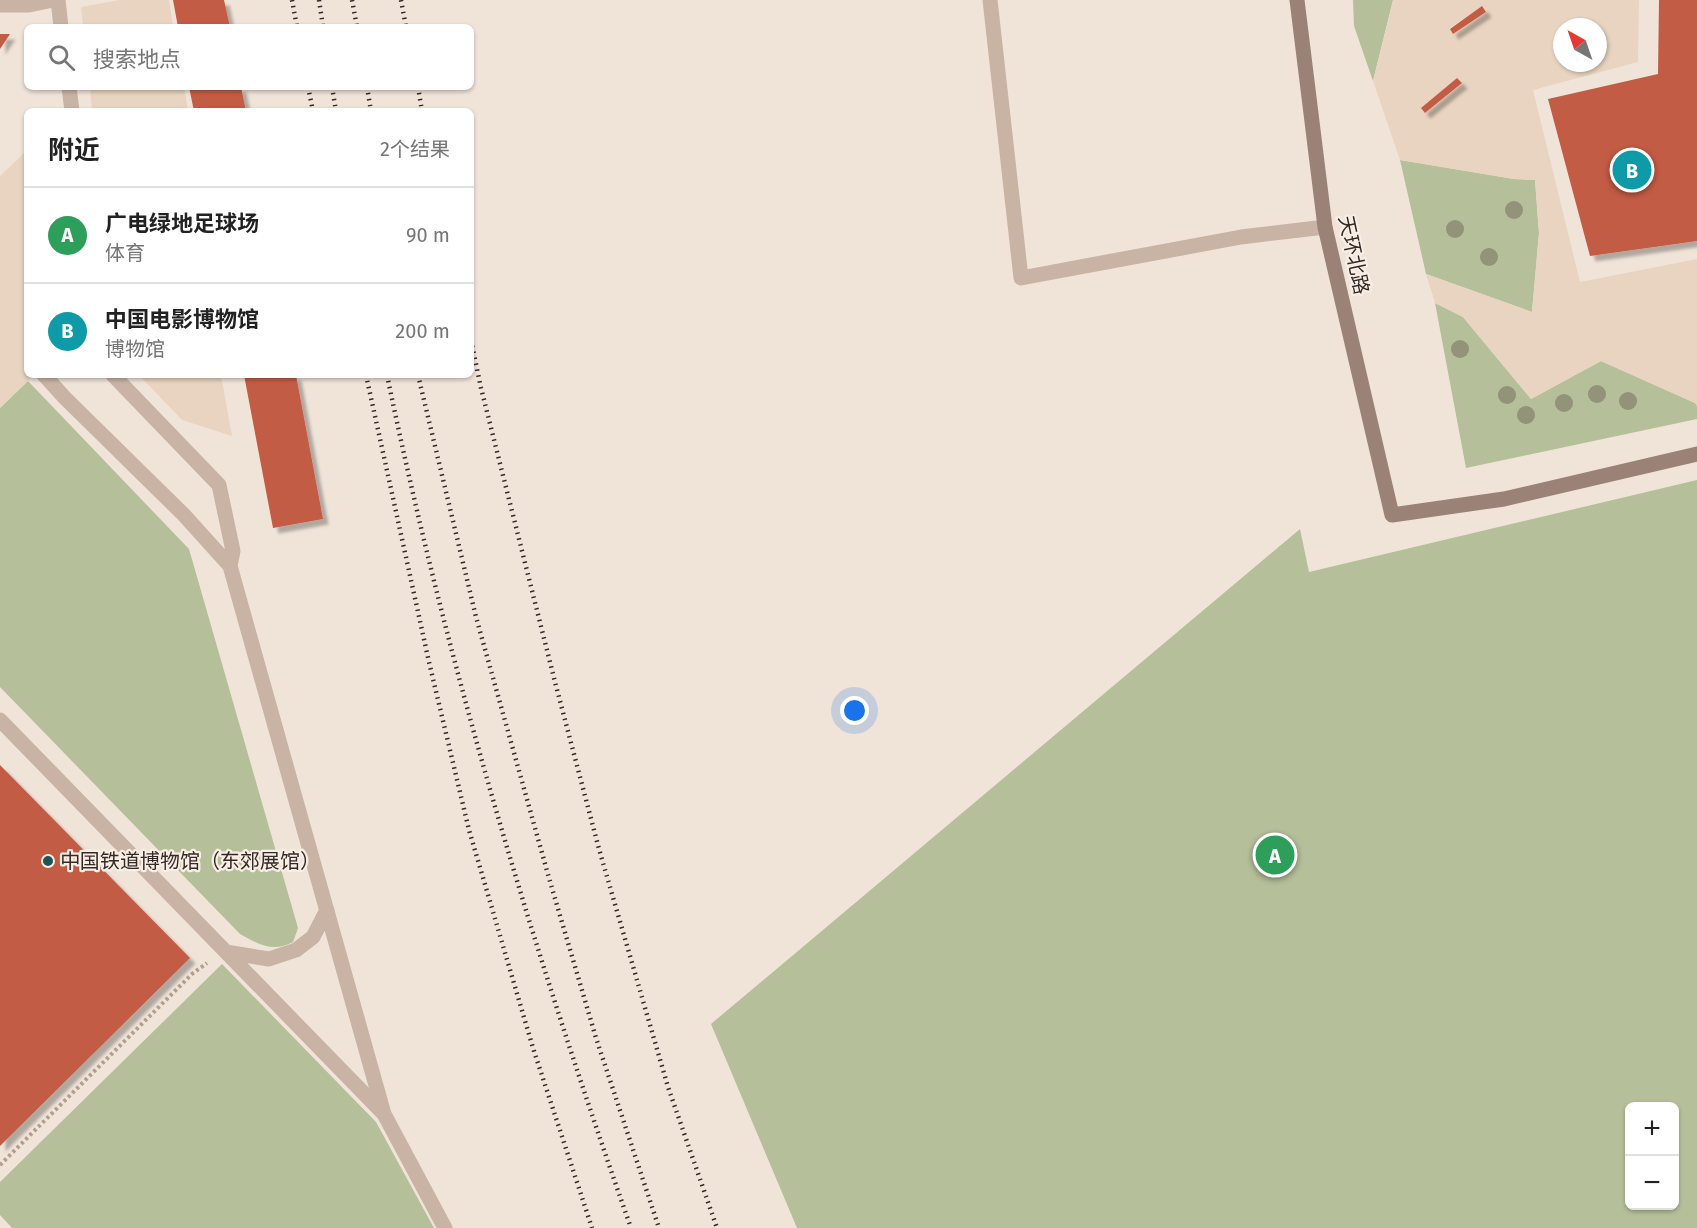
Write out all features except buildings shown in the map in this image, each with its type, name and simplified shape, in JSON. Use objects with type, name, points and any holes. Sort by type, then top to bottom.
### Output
[{"type":"street","name":"天环北路","points":[[1298,0],[1325,227],[1392,516],[1504,499],[1697,454]]},
{"type":"lane","points":[[0,5],[29,5],[53,0]]},
{"type":"lane","points":[[58,0],[61,24]]},
{"type":"lane","points":[[990,0],[1021,278],[1241,237],[1325,227]]},
{"type":"lane","points":[[69,90],[72,108]]},
{"type":"lane","points":[[47,378],[184,515],[230,566],[384,1114],[446,1228]]},
{"type":"lane","points":[[116,378],[219,485],[233,551],[230,566]]},
{"type":"lane","points":[[0,720],[384,1114]]},
{"type":"lane","points":[[226,952],[269,959],[296,950],[313,937],[327,910]]},
{"type":"path","points":[[0,1164],[192,974]]},
{"type":"green space","points":[[1353,0],[1393,0],[1373,81],[1354,26]]},
{"type":"green space","points":[[1400,160],[1514,179],[1535,180],[1539,233],[1532,312],[1426,274]]},
{"type":"green space","points":[[1435,303],[1463,317],[1531,399],[1601,361],[1695,403],[1697,419],[1466,468]]},
{"type":"green space","points":[[28,381],[189,549],[298,928],[293,942],[272,947],[259,944],[240,934],[0,687],[0,408]]},
{"type":"green space","points":[[1697,480],[1697,1228],[797,1228],[711,1024],[1300,529],[1309,572]]},
{"type":"green space","points":[[222,964],[376,1122],[434,1228],[12,1228],[0,1215],[0,1182]]},
{"type":"shaded area","points":[[120,0],[169,0],[173,24],[83,24],[81,7]]},
{"type":"shaded area","points":[[1393,0],[1639,0],[1638,62],[1607,70],[1607,18],[1553,18],[1553,72],[1600,72],[1533,90],[1580,282],[1697,259],[1697,406],[1695,403],[1601,361],[1531,399],[1463,317],[1435,303],[1426,274],[1532,312],[1539,233],[1535,180],[1514,179],[1400,160],[1373,81]],"holes":[[[1481,7],[1486,12],[1453,34],[1450,28]],[[1457,78],[1461,84],[1425,113],[1421,108]]]},
{"type":"shaded area","points":[[90,90],[184,90],[188,108],[92,108]]},
{"type":"shaded area","points":[[24,153],[24,378],[31,378],[0,408],[0,176]]},
{"type":"shaded area","points":[[142,378],[222,378],[232,436],[182,420]]},
{"type":"railway","points":[[292,0],[296,24]]},
{"type":"railway","points":[[319,0],[323,24]]},
{"type":"railway","points":[[352,0],[356,24]]},
{"type":"railway","points":[[401,0],[405,24]]},
{"type":"railway","points":[[309,90],[312,108]]},
{"type":"railway","points":[[332,90],[336,108]]},
{"type":"railway","points":[[368,90],[370,108]]},
{"type":"railway","points":[[418,90],[422,108]]},
{"type":"railway","points":[[474,354],[599,849],[668,1087],[717,1228]]},
{"type":"railway","points":[[367,378],[429,662],[469,830],[533,1048],[592,1228]]},
{"type":"railway","points":[[388,378],[437,591],[495,806],[560,1018],[631,1228]]},
{"type":"railway","points":[[419,378],[476,617],[549,878],[596,1038],[659,1228]]},
{"type":"place","name":"中国电影博物馆","points":[[1632,170]]},
{"type":"place","name":"广电绿地足球场","points":[[1275,855]]},
{"type":"place","name":"中国铁道博物馆（东郊展馆）","points":[[48,861]]}]
